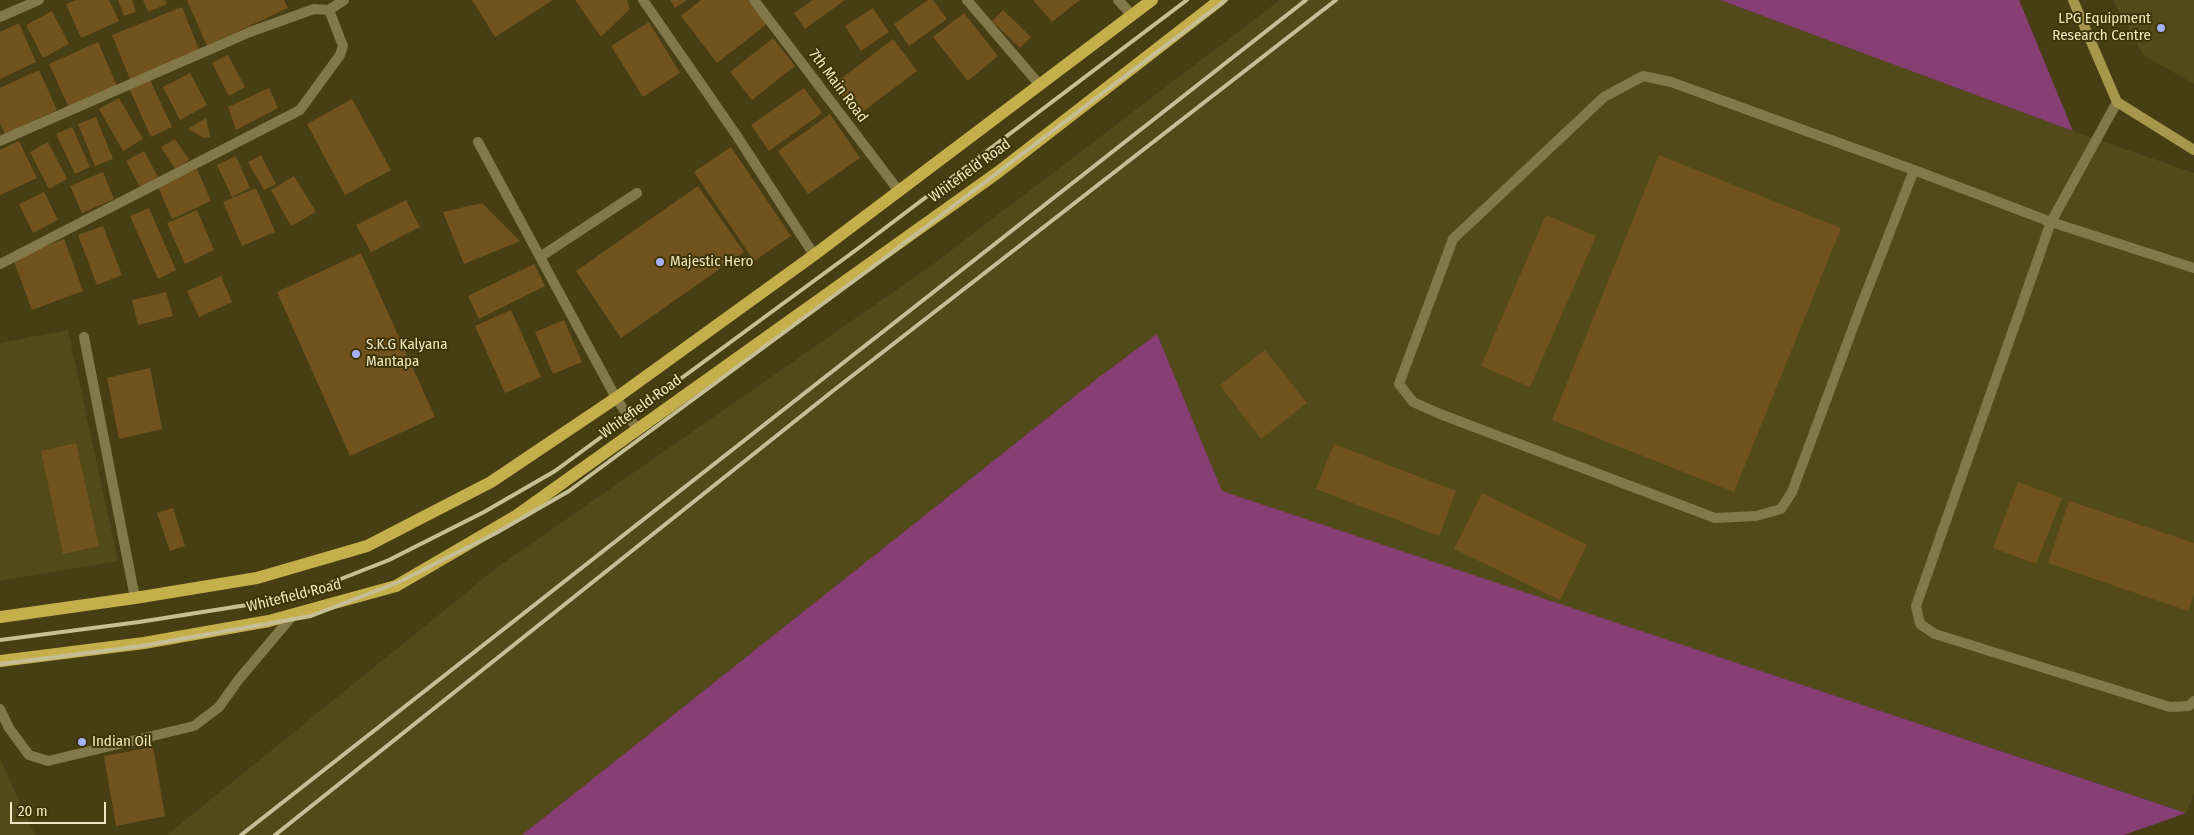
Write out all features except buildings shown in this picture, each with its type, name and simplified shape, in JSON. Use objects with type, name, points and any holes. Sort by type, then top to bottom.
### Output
[{"type":"main road","name":"Whitefield Road","points":[[0,617],[257,578],[366,546],[491,482],[616,398],[814,255],[898,190],[969,139],[1038,84],[1152,0]]},
{"type":"main road","name":"Whitefield Road","points":[[0,661],[144,643],[269,621],[396,586],[516,516],[997,173],[1220,0]]},
{"type":"street","points":[[0,17],[38,0]]},
{"type":"street","points":[[329,10],[344,0]]},
{"type":"street","points":[[643,0],[737,136],[814,255]]},
{"type":"street","name":"7th Main Road","points":[[754,0],[898,190]]},
{"type":"street","points":[[966,0],[1038,84]]},
{"type":"street","points":[[1118,0],[1132,15]]},
{"type":"street","points":[[2073,0],[2117,102],[2194,150]]},
{"type":"street","points":[[0,141],[312,4],[329,10],[343,46],[340,54],[300,110],[0,264]]},
{"type":"street","points":[[1914,170],[1860,306],[1792,492],[1781,509],[1756,516],[1716,518],[1440,414],[1413,402],[1399,384],[1453,239],[1604,97],[1643,76],[1671,82],[1914,170],[2051,222],[2194,268]]},
{"type":"street","points":[[2117,102],[2051,222],[1916,606],[1920,624],[1935,634],[2170,707],[2189,706],[2194,701]]},
{"type":"street","points":[[478,142],[616,398],[638,429]]},
{"type":"street","points":[[540,257],[637,192]]},
{"type":"street","points":[[84,337],[135,598]]},
{"type":"street","points":[[0,709],[10,728],[29,755],[48,761],[194,726],[219,707],[239,679],[294,614]]},
{"type":"shaded area","points":[[1280,0],[1720,0],[2073,131],[2194,173],[2194,793],[2186,813],[1222,491],[1157,334],[1099,377],[522,835],[167,835],[499,566],[928,268]]},
{"type":"shaded area","points":[[1720,0],[2019,0],[2073,131]]},
{"type":"shaded area","name":"LPG Equipment Research Centre","points":[[2113,0],[2194,0],[2194,84],[2143,55]]},
{"type":"shaded area","points":[[68,330],[118,561],[0,581],[0,343]]},
{"type":"shaded area","points":[[1157,334],[1222,491],[2186,813],[2124,835],[522,835],[1099,377]]},
{"type":"shaded area","points":[[0,759],[35,835],[0,835]]},
{"type":"railway","points":[[0,640],[139,622],[247,605],[305,593],[389,560],[484,512],[555,471],[860,247],[1187,0]]},
{"type":"railway","points":[[0,664],[142,646],[311,616],[399,582],[496,533],[569,491],[874,266],[1226,0]]},
{"type":"railway","points":[[241,835],[1306,0]]},
{"type":"railway","points":[[275,835],[834,390],[1336,0]]},
{"type":"place","name":"LPG Equipment Research Centre","points":[[2161,28]]},
{"type":"place","name":"Majestic Hero","points":[[660,262]]},
{"type":"place","name":"S.K.G Kalyana Mantapa","points":[[356,354]]},
{"type":"place","name":"Indian Oil","points":[[82,742]]}]
